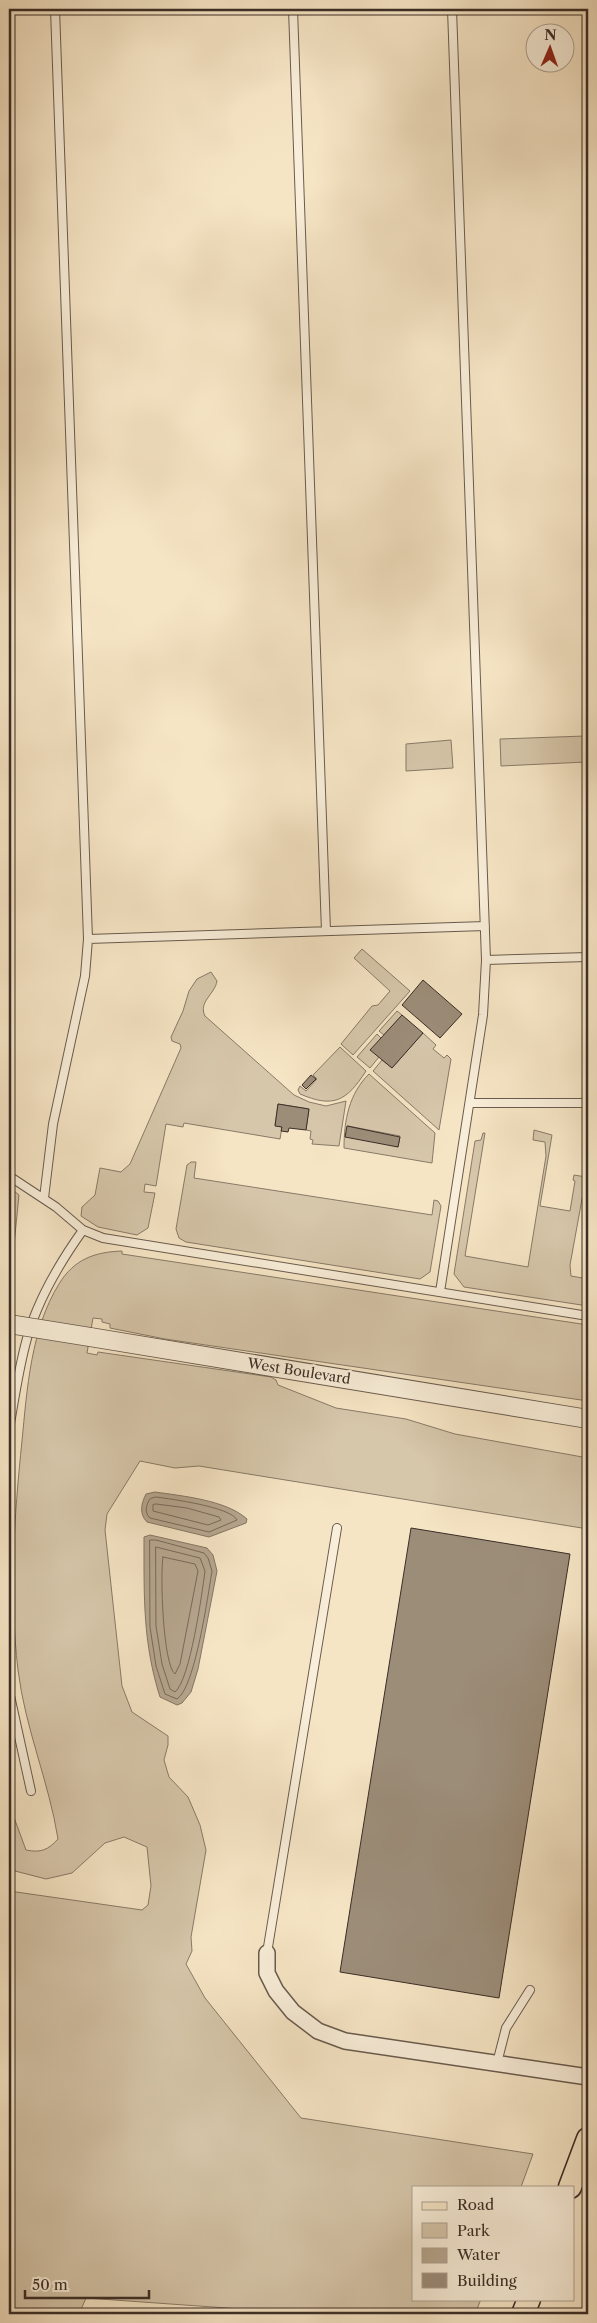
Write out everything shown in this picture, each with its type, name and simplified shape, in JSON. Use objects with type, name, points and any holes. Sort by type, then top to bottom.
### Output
[{"type":"main road","points":[[570,2186],[588,2139]]},
{"type":"main road","points":[[523,2314],[529,2300]]},
{"type":"street","name":"West Boulevard","points":[[9,1324],[588,1419]]},
{"type":"street","points":[[267,1953],[268,1972],[276,1991],[293,2012],[318,2031],[346,2041],[588,2076]]},
{"type":"lane","points":[[44,1198],[53,1124],[85,976],[88,939],[55,9]]},
{"type":"lane","points":[[293,9],[326,931]]},
{"type":"lane","points":[[440,1292],[483,1015],[486,960],[452,9]]},
{"type":"lane","points":[[588,9],[588,26]]},
{"type":"lane","points":[[88,939],[484,926]]},
{"type":"lane","points":[[486,960],[588,957]]},
{"type":"lane","points":[[470,1103],[588,1103]]},
{"type":"lane","points":[[9,1176],[44,1198],[83,1230],[103,1238],[588,1316]]},
{"type":"lane","points":[[9,1429],[25,1346],[34,1318],[68,1251],[83,1230]]},
{"type":"lane","points":[[267,1953],[338,1528]]},
{"type":"lane","points":[[9,1691],[31,1791]]},
{"type":"lane","points":[[496,2062],[506,2028],[530,1990]]},
{"type":"green space","points":[[585,736],[586,762],[501,766],[500,739]]},
{"type":"green space","points":[[451,740],[453,768],[406,771],[406,744]]},
{"type":"green space","points":[[362,949],[410,991],[353,1055],[341,1044],[372,1006],[378,1005],[390,991],[354,958]]},
{"type":"green space","points":[[211,972],[217,981],[216,986],[205,1002],[203,1011],[205,1016],[294,1095],[309,1102],[326,1106],[346,1101],[339,1146],[312,1144],[313,1140],[310,1139],[311,1131],[306,1130],[309,1109],[278,1104],[275,1125],[282,1127],[280,1139],[184,1123],[183,1127],[166,1124],[156,1186],[145,1184],[144,1192],[155,1193],[148,1228],[137,1235],[98,1227],[81,1216],[82,1207],[95,1195],[100,1168],[121,1172],[130,1164],[181,1048],[180,1044],[172,1041],[171,1037],[183,1011],[189,991],[197,979]]},
{"type":"green space","points":[[397,1011],[402,1015],[384,1035],[379,1031]]},
{"type":"green space","points":[[423,1033],[436,1045],[433,1049],[444,1058],[447,1055],[451,1059],[439,1130],[373,1071],[382,1060],[392,1068]]},
{"type":"green space","points":[[377,1034],[381,1038],[379,1057],[370,1068],[357,1057]]},
{"type":"green space","points":[[340,1047],[366,1071],[352,1090],[345,1096],[330,1101],[321,1101],[300,1094],[298,1090],[300,1086],[306,1091],[317,1079],[313,1075]]},
{"type":"green space","points":[[369,1074],[435,1133],[432,1163],[344,1148],[345,1127],[349,1108],[362,1082]],"holes":[[[348,1126],[400,1136],[398,1147]]]},
{"type":"green space","points":[[534,1130],[552,1135],[540,1206],[570,1211],[575,1181],[573,1180],[574,1175],[586,1177],[570,1265],[571,1276],[588,1279],[588,1306],[464,1287],[454,1274],[475,1141],[481,1140],[483,1133],[485,1133],[465,1256],[528,1267],[546,1156],[545,1142],[533,1140]]},
{"type":"green space","points":[[191,1162],[196,1162],[194,1178],[432,1215],[434,1200],[438,1201],[441,1206],[430,1272],[420,1279],[186,1242],[179,1238],[176,1229],[187,1165]]},
{"type":"green space","points":[[9,1187],[19,1195],[9,1295]]},
{"type":"green space","points":[[122,1251],[122,1254],[588,1325],[588,1401],[165,1339],[110,1328],[110,1324],[102,1322],[102,1319],[93,1318],[87,1353],[97,1355],[98,1352],[271,1377],[276,1380],[278,1385],[336,1408],[406,1419],[455,1434],[588,1458],[588,1529],[199,1466],[175,1468],[140,1461],[107,1514],[105,1530],[122,1686],[132,1712],[168,1736],[164,1760],[169,1777],[188,1797],[200,1825],[206,1850],[191,1937],[192,1951],[186,1964],[205,1998],[301,2118],[533,2154],[521,2186],[412,2186],[412,2300],[481,2300],[475,2314],[311,2314],[86,2298],[79,2314],[9,2314],[9,1891],[142,1910],[148,1905],[151,1886],[147,1847],[124,1837],[105,1843],[72,1873],[46,1879],[15,1871],[9,1862],[9,1804],[26,1850],[44,1850],[58,1839],[49,1797],[21,1692],[15,1641],[13,1584],[15,1527],[19,1470],[32,1360],[42,1320],[65,1275],[71,1268],[86,1258]]},
{"type":"water","points":[[155,1492],[190,1497],[228,1507],[247,1519],[246,1523],[209,1537],[147,1522],[142,1512],[143,1501],[146,1494]]},
{"type":"water","points":[[150,1535],[207,1548],[213,1555],[217,1571],[198,1669],[191,1692],[182,1703],[177,1705],[160,1697],[150,1658],[145,1601],[144,1537]]},
{"type":"building","points":[[423,980],[462,1014],[440,1038],[402,1005]]},
{"type":"building","points":[[402,1015],[423,1033],[392,1068],[370,1050]]},
{"type":"building","points":[[311,1075],[316,1079],[306,1089],[302,1085]]},
{"type":"building","points":[[278,1104],[309,1109],[306,1130],[289,1128],[288,1132],[281,1131],[282,1127],[275,1126]]},
{"type":"building","points":[[347,1126],[400,1137],[398,1147],[345,1137]]},
{"type":"building","points":[[411,1528],[570,1554],[499,1998],[340,1972]]}]
